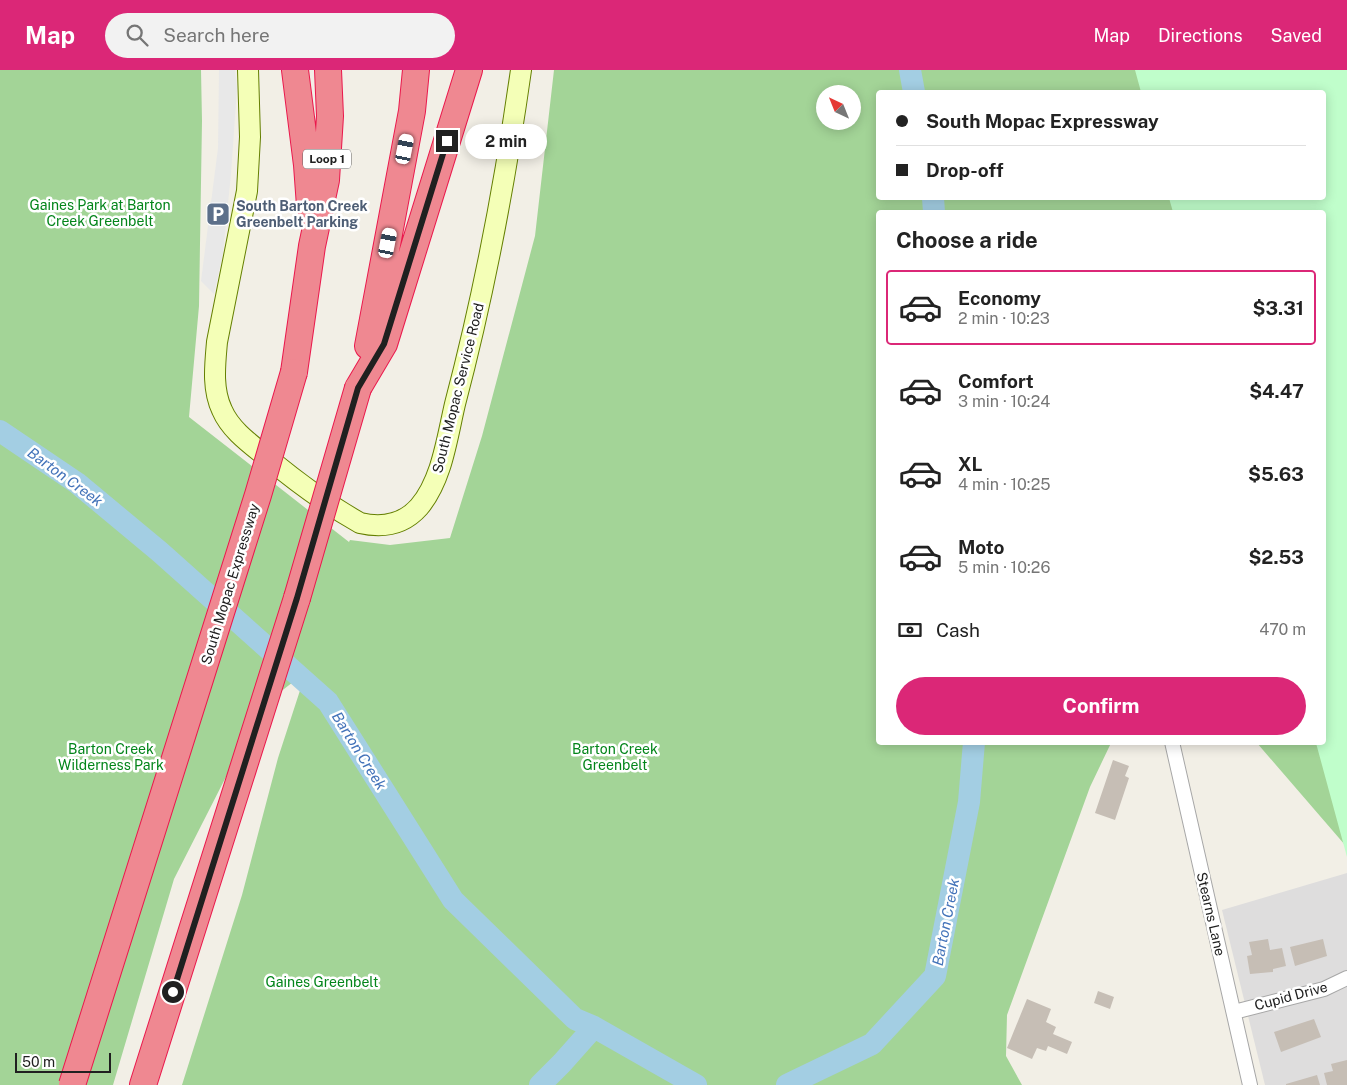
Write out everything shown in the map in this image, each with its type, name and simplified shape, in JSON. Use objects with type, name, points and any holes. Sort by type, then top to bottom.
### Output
[{"type":"highway","points":[[295,70],[307,165],[312,246]]},
{"type":"highway","name":"South Mopac Expressway","points":[[72,1085],[258,494],[294,372],[312,246],[326,180],[330,116],[328,70]]},
{"type":"highway","points":[[143,1085],[297,598],[358,388],[370,338],[412,111],[416,70]]},
{"type":"highway","points":[[358,388],[384,344],[469,70]]},
{"type":"main road","name":"South Mopac Service Road","points":[[248,70],[250,137],[246,191],[217,342],[215,377],[217,394],[222,410],[232,426],[251,445],[296,481],[344,514],[360,523],[378,526],[398,522],[409,516],[427,495],[435,478],[466,362],[497,224],[522,70]]},
{"type":"street","name":"Stearns Lane","points":[[1173,745],[1250,1085]]},
{"type":"street","name":"Cupid Drive","points":[[1234,1012],[1324,989],[1347,978]]},
{"type":"shaded area","name":"South Barton Creek Greenbelt Parking","points":[[219,70],[235,70],[237,88],[223,253],[214,294],[201,281],[218,148]]},
{"type":"shaded area","points":[[1347,873],[1347,1085],[1265,1085],[1222,910]]},
{"type":"green space","name":"Barton Creek Greenbelt","points":[[0,70],[201,70],[199,306],[189,417],[349,542],[350,540],[390,545],[450,538],[482,436],[535,236],[554,70],[1347,70],[1345,845],[1259,745],[1326,745],[1326,210],[876,210],[876,745],[1110,745],[1090,787],[1007,1015],[1006,1056],[1022,1085],[182,1085],[242,895],[278,758],[306,672],[262,706],[174,879],[113,1085],[0,1085]]},
{"type":"green space","points":[[1135,70],[1347,70],[1347,857],[1317,745],[1326,745],[1326,210],[1172,210],[1170,200],[1326,200],[1326,90],[1140,90]]},
{"type":"building","points":[[1113,760],[1129,766],[1125,776],[1129,778],[1115,820],[1095,813]]},
{"type":"building","points":[[1268,939],[1270,950],[1282,948],[1286,966],[1273,969],[1273,972],[1250,974],[1247,956],[1252,955],[1249,942]]},
{"type":"building","points":[[1323,939],[1327,956],[1295,966],[1290,947]]},
{"type":"building","points":[[1098,991],[1114,997],[1110,1009],[1094,1003]]},
{"type":"building","points":[[1027,999],[1051,1009],[1046,1022],[1056,1027],[1053,1034],[1072,1042],[1067,1054],[1048,1046],[1046,1051],[1037,1048],[1032,1059],[1007,1048]]},
{"type":"building","points":[[1314,1019],[1321,1037],[1281,1052],[1274,1032]]},
{"type":"building","points":[[1347,1060],[1347,1085],[1327,1085],[1324,1073],[1333,1071],[1331,1064]]},
{"type":"building","points":[[1317,1075],[1320,1085],[1286,1085],[1286,1084]]},
{"type":"waterway","name":"Barton Creek","points":[[910,70],[914,90]]},
{"type":"waterway","name":"Barton Creek","points":[[933,200],[934,210]]},
{"type":"waterway","name":"Barton Creek","points":[[0,431],[77,483],[160,552],[328,702],[453,900],[575,1019],[594,1027],[696,1085]]},
{"type":"waterway","name":"Barton Creek","points":[[787,1085],[872,1044],[935,976],[969,802],[974,745]]},
{"type":"waterway","points":[[540,1085],[594,1027]]},
{"type":"place","name":"South Barton Creek Greenbelt Parking","points":[[218,214]]},
{"type":"route","points":[[173,992],[297,598],[358,388],[384,344],[447,141]]},
{"type":"park label","name":"Gaines Park at Barton Creek Greenbelt","points":[[100,214]]},
{"type":"park label","name":"Barton Creek Wilderness Park","points":[[111,758]]},
{"type":"park label","name":"Gaines Greenbelt","points":[[322,982]]}]
